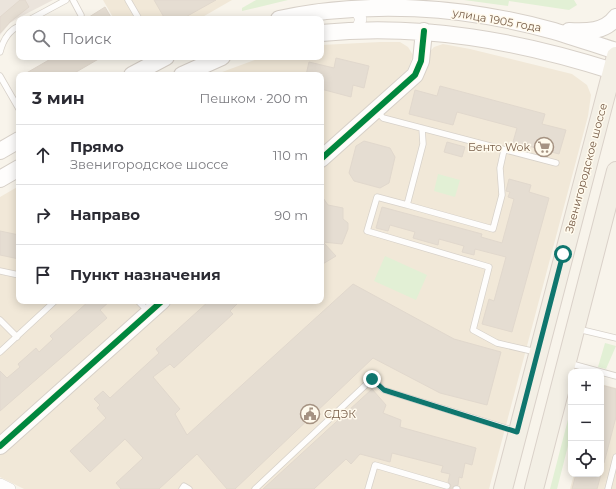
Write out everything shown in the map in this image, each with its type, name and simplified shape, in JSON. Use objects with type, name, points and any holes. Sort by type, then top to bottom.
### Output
[{"type":"main road","name":"улица 1905 года","points":[[293,16],[311,12],[350,9],[407,8],[467,12],[549,30],[616,51]]},
{"type":"main road","points":[[407,8],[399,12],[396,19],[399,27],[407,31]]},
{"type":"main road","points":[[549,30],[576,31],[599,29],[607,26],[616,17]]},
{"type":"main road","name":"улица 1905 года","points":[[324,33],[350,31],[424,31],[463,35],[615,66]]},
{"type":"main road","points":[[324,156],[417,71],[421,61],[424,31]]},
{"type":"main road","points":[[137,72],[159,60]]},
{"type":"main road","points":[[189,72],[215,60]]},
{"type":"main road","name":"Звенигородское шоссе","points":[[502,489],[615,66]]},
{"type":"main road","points":[[0,151],[16,142]]},
{"type":"main road","points":[[0,179],[16,170]]},
{"type":"main road","points":[[534,489],[616,171]]},
{"type":"main road","points":[[0,446],[159,304]]},
{"type":"street","points":[[350,9],[357,12],[361,19],[358,27],[350,31]]},
{"type":"street","points":[[0,484],[10,489]]},
{"type":"lane","points":[[37,16],[66,0]]},
{"type":"lane","points":[[72,0],[81,15]]},
{"type":"lane","points":[[128,0],[137,16]]},
{"type":"lane","points":[[0,52],[3,42],[12,29],[16,27]]},
{"type":"lane","points":[[0,76],[16,104]]},
{"type":"lane","points":[[376,110],[383,118],[556,164]]},
{"type":"lane","points":[[407,205],[423,144],[422,128]]},
{"type":"lane","points":[[504,150],[500,168],[502,195],[493,229],[377,197],[367,231],[489,267],[472,330],[496,343],[538,353]]},
{"type":"lane","points":[[0,271],[16,275]]},
{"type":"lane","points":[[0,352],[52,304]]},
{"type":"lane","points":[[141,304],[149,313]]},
{"type":"lane","points":[[0,320],[16,337]]},
{"type":"lane","points":[[576,328],[616,338]]},
{"type":"lane","points":[[566,363],[616,376]]},
{"type":"lane","points":[[255,489],[372,379],[384,390],[517,432]]},
{"type":"lane","points":[[608,489],[616,457]]},
{"type":"lane","points":[[368,489],[374,465],[447,486]]},
{"type":"lane","points":[[182,489],[184,486],[189,489]]},
{"type":"shaded area","points":[[0,0],[53,0],[22,16],[16,16],[16,19],[10,23],[0,35]]},
{"type":"shaded area","points":[[103,0],[232,0],[204,16],[112,16]]},
{"type":"shaded area","points":[[400,42],[408,47],[413,55],[408,69],[324,145],[324,72],[222,72],[255,60],[324,60],[324,45]]},
{"type":"shaded area","points":[[443,44],[470,49],[572,74],[587,85],[591,95],[588,116],[489,489],[24,489],[0,477],[0,454],[168,304],[324,304],[324,163],[434,47]]},
{"type":"shaded area","points":[[16,188],[16,304],[147,304],[0,435],[0,197]]},
{"type":"shaded area","points":[[604,385],[616,388],[616,489],[570,489],[573,477],[604,477]]},
{"type":"green space","points":[[256,0],[288,0],[242,11],[242,8]]},
{"type":"green space","points":[[464,0],[574,0],[577,5],[569,10],[509,1],[508,6]]},
{"type":"green space","points":[[438,174],[460,180],[455,197],[434,191]]},
{"type":"green space","points":[[385,256],[427,275],[416,300],[374,281]]},
{"type":"green space","points":[[605,343],[616,346],[606,369],[598,367]]},
{"type":"green space","points":[[568,420],[568,446],[557,489],[550,489]]},
{"type":"building","points":[[20,0],[25,0],[29,7],[16,16],[0,33],[0,17]]},
{"type":"building","points":[[154,0],[216,0],[187,16],[163,16]]},
{"type":"building","points":[[105,7],[110,16],[91,16]]},
{"type":"building","points":[[336,58],[369,66],[364,88],[353,85],[351,97],[324,90],[324,72],[307,72],[309,62],[334,68]]},
{"type":"building","points":[[49,60],[97,60],[76,72],[28,72]]},
{"type":"building","points":[[440,86],[545,114],[542,124],[566,130],[559,154],[513,142],[517,128],[457,112],[453,125],[409,114],[415,90],[437,96]]},
{"type":"building","points":[[364,141],[390,148],[395,157],[389,183],[380,188],[354,181],[349,173],[356,146]]},
{"type":"building","points":[[447,142],[465,147],[462,157],[444,152]]},
{"type":"building","points":[[509,179],[531,185],[529,192],[549,198],[512,332],[482,324],[489,299],[494,301],[506,257],[475,249],[474,255],[462,252],[464,246],[439,239],[438,245],[413,238],[415,232],[390,225],[388,231],[376,228],[382,207],[482,234],[481,237],[502,243],[514,199],[508,197],[510,192],[506,191]]},
{"type":"building","points":[[324,199],[328,205],[343,208],[343,219],[348,223],[348,229],[342,244],[324,242]]},
{"type":"building","points":[[0,231],[16,234],[16,258],[0,255]]},
{"type":"building","points":[[324,243],[336,256],[324,263]]},
{"type":"building","points":[[353,284],[454,339],[501,352],[487,405],[440,393],[373,358],[235,489],[227,489],[197,454],[159,489],[121,489],[116,483],[143,458],[125,439],[90,472],[70,451],[106,418],[97,408],[100,405],[94,399],[103,391],[110,398],[159,353],[156,349],[206,304],[237,304],[230,311],[233,314],[174,368],[170,364],[153,377],[180,409],[175,414],[187,435]]},
{"type":"building","points":[[86,304],[107,304],[100,310],[107,318],[0,411],[0,371],[7,378],[20,367],[18,364],[36,348],[39,352],[53,339],[50,336]]},
{"type":"building","points":[[604,386],[616,389],[616,417],[604,463]]},
{"type":"building","points":[[372,389],[386,405],[383,413],[401,420],[400,427],[476,448],[472,465],[465,463],[462,478],[459,477],[458,485],[450,489],[451,485],[448,482],[450,474],[441,472],[443,466],[392,453],[390,462],[360,454],[351,464],[346,459],[314,489],[263,489]]},
{"type":"building","points":[[575,477],[600,477],[597,489],[572,489]]},
{"type":"cycle path","points":[[324,156],[415,75],[421,61],[424,31]]},
{"type":"cycle path","points":[[0,446],[159,304]]},
{"type":"place","name":"Бенто Wok","points":[[544,147]]},
{"type":"place","name":"СДЭК","points":[[310,414]]},
{"type":"route","points":[[372,379],[384,390],[517,432],[563,254]]}]
